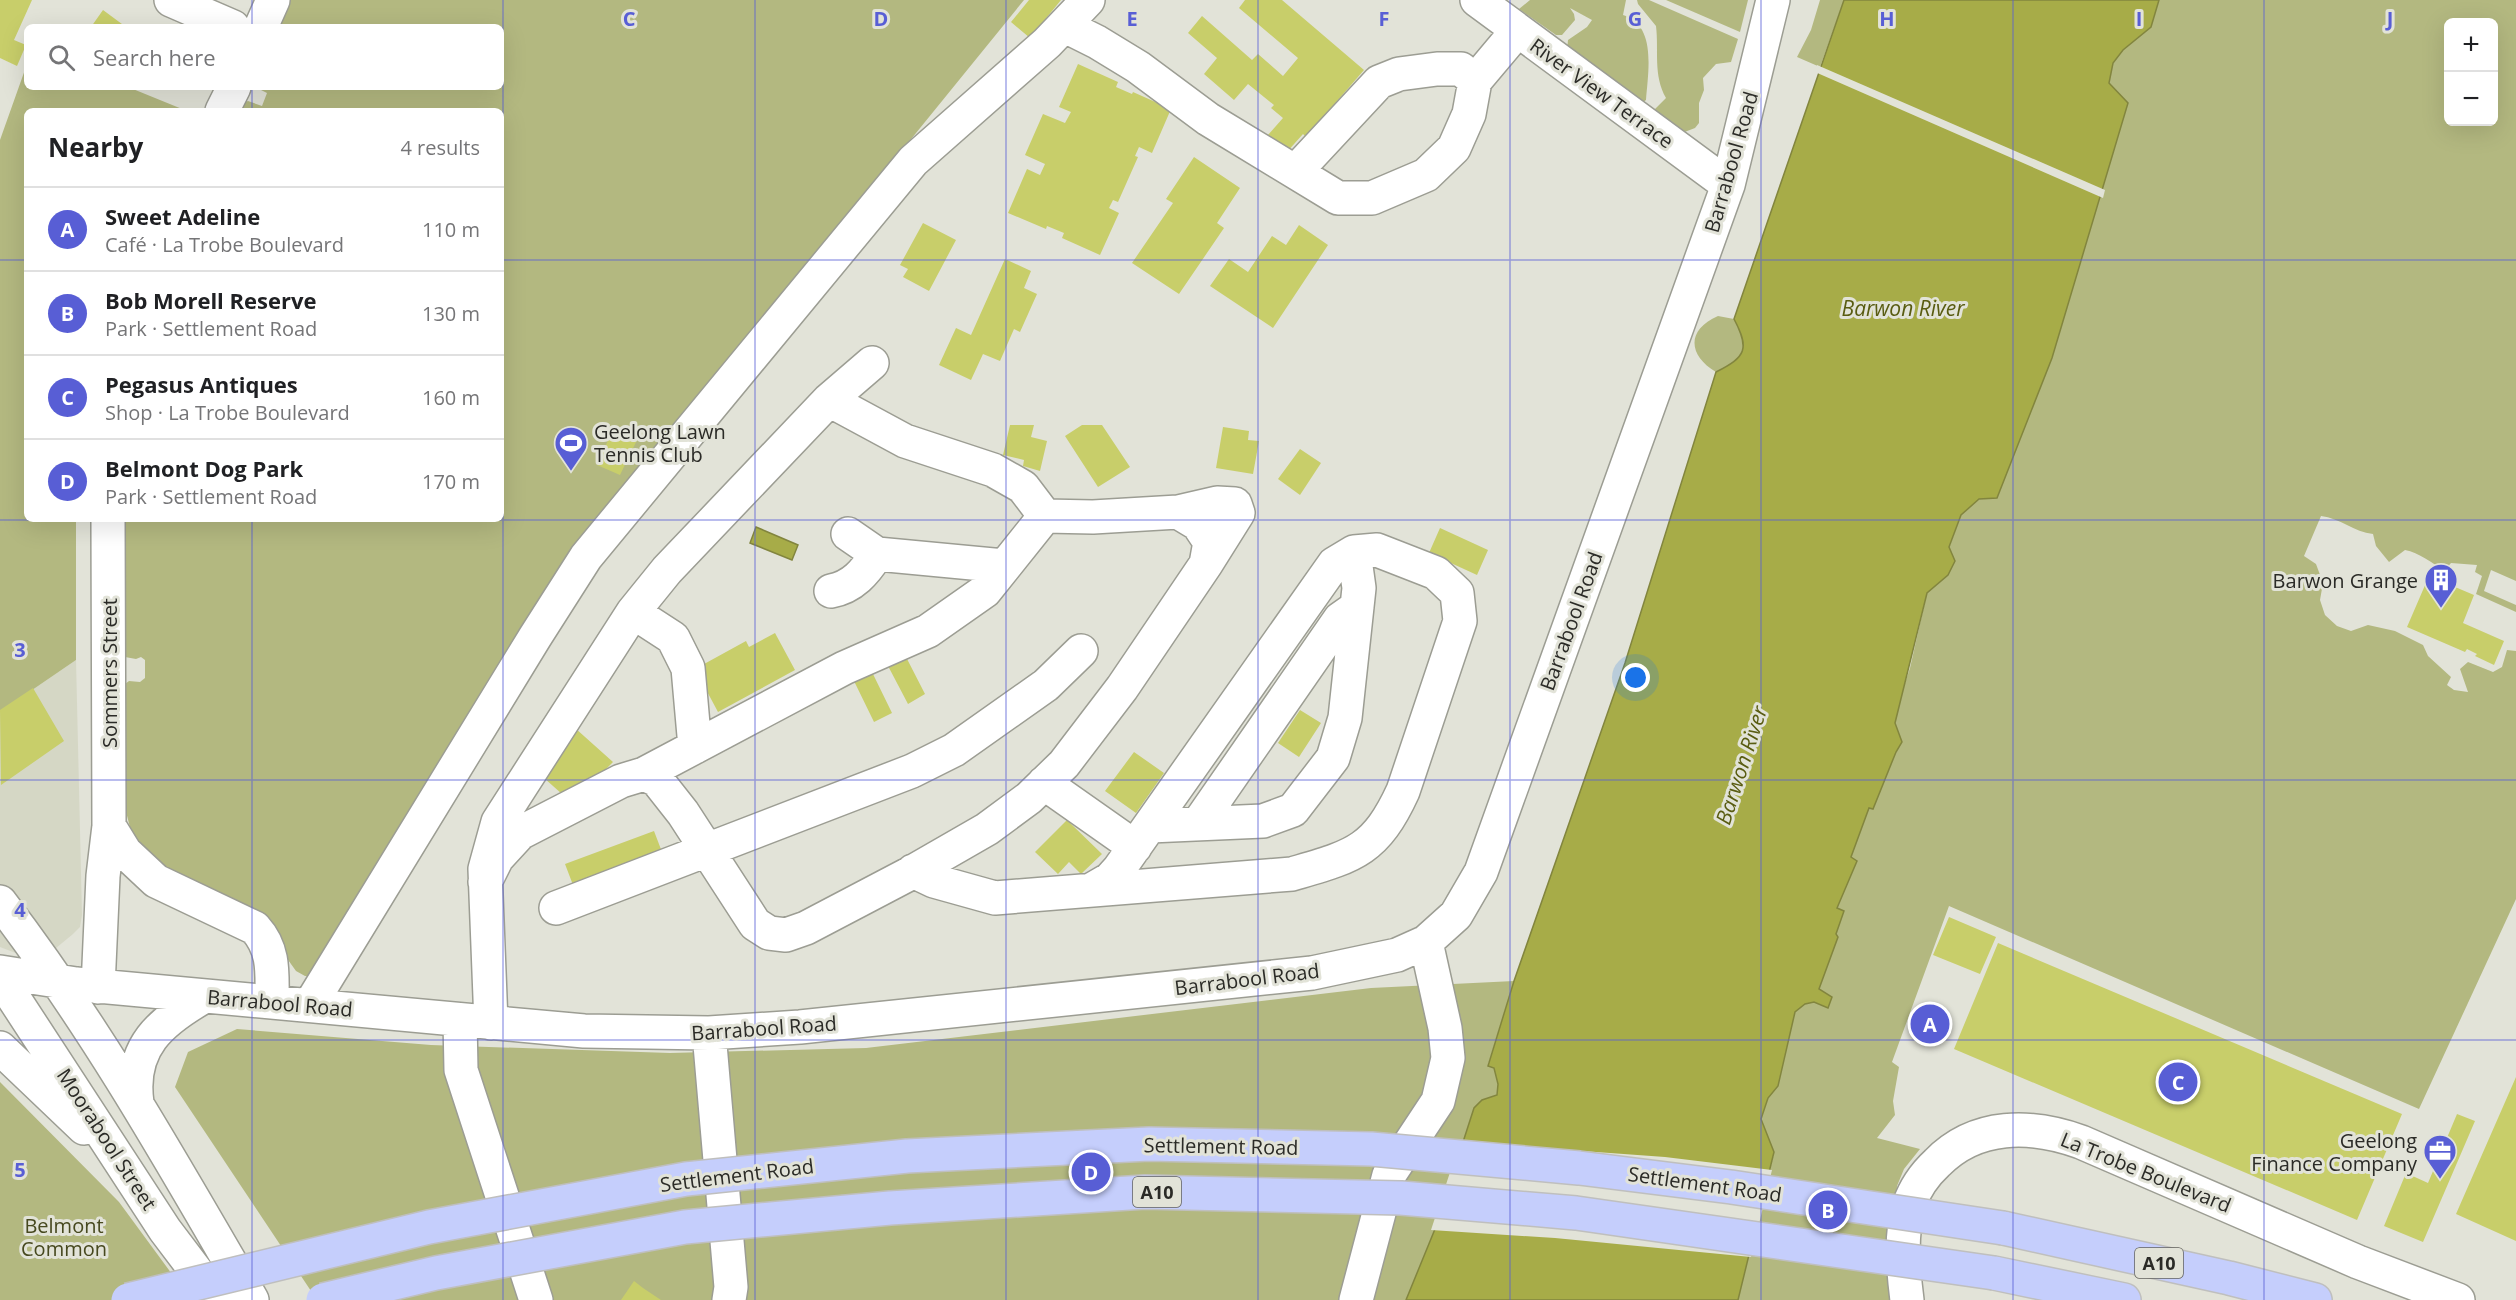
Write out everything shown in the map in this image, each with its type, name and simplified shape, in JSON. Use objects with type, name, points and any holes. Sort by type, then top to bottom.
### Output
[{"type":"highway","name":"Settlement Road","points":[[128,1300],[429,1227],[686,1179],[907,1156],[1149,1144],[1371,1149],[1579,1167],[1743,1188],[2003,1228],[2229,1278],[2315,1300]]},
{"type":"highway","name":"A10","points":[[324,1300],[436,1274],[685,1227],[890,1208],[1145,1192],[1401,1198],[1576,1213],[1994,1273],[2124,1300]]},
{"type":"street","points":[[171,0],[226,24]]},
{"type":"street","points":[[262,24],[273,0]]},
{"type":"street","points":[[310,1005],[586,557],[913,161],[1065,26],[1088,0]]},
{"type":"street","name":"River View Terrace","points":[[1477,0],[1728,185]]},
{"type":"street","name":"Barrabool Road","points":[[0,972],[98,987],[272,1001],[476,1022],[584,1031],[709,1033],[831,1024],[1312,973],[1397,955],[1426,942],[1456,915],[1481,872],[1728,185],[1773,0]]},
{"type":"street","points":[[1065,26],[1138,67],[1208,119],[1338,198],[1372,198],[1426,175],[1454,148],[1469,114],[1475,81],[1517,31]]},
{"type":"street","points":[[1296,171],[1379,82],[1399,74],[1437,69],[1461,69],[1475,81]]},
{"type":"street","points":[[224,108],[232,90]]},
{"type":"street","points":[[536,1300],[460,1070],[476,1022],[485,869],[498,822],[633,612],[667,570],[829,400],[872,363]]},
{"type":"street","points":[[829,400],[905,441],[993,470],[1023,487],[1045,516]]},
{"type":"street","points":[[644,774],[657,780],[683,813],[755,924],[769,933],[786,935],[806,927],[987,829],[1029,798],[1064,764],[1122,688],[1206,564],[1210,542],[1198,524],[1178,512],[1094,517],[1045,516]]},
{"type":"street","points":[[485,882],[497,858],[520,833],[621,781],[644,774],[844,668],[928,631],[985,591],[1045,516]]},
{"type":"street","name":"Sommers Street","points":[[98,987],[103,876],[109,826],[108,522]]},
{"type":"street","points":[[848,534],[877,554],[1004,566]]},
{"type":"street","points":[[913,871],[934,881],[995,898],[1292,874],[1339,860],[1371,842],[1391,818],[1403,791],[1460,621],[1457,593],[1436,573],[1377,550],[1354,552],[1334,564],[1143,836],[1110,879],[1091,890]]},
{"type":"street","points":[[1044,783],[1143,836],[1198,824],[1263,821],[1293,810],[1333,758],[1345,718],[1359,588],[1354,552]]},
{"type":"street","points":[[831,591],[843,589],[864,573],[877,554]]},
{"type":"street","points":[[1198,824],[1340,619],[1357,607]]},
{"type":"street","points":[[633,612],[673,638],[688,668],[695,747]]},
{"type":"street","points":[[556,908],[912,771],[954,750],[1046,685],[1081,651]]},
{"type":"street","name":"Sommers Street","points":[[109,826],[124,852],[156,881],[255,928],[266,942],[270,955],[272,1001]]},
{"type":"street","name":"Moorabool Street","points":[[0,902],[58,982],[137,1103],[252,1300]]},
{"type":"street","points":[[1356,1300],[1389,1175],[1438,1101],[1448,1058],[1445,1028],[1426,942]]},
{"type":"street","name":"Moorabool Street","points":[[0,976],[165,1230],[218,1300]]},
{"type":"street","points":[[137,1103],[135,1076],[138,1063],[148,1042],[171,1018],[205,996]]},
{"type":"street","points":[[709,1033],[731,1287],[729,1300]]},
{"type":"street","points":[[0,1048],[37,1081],[133,1179]]},
{"type":"street","name":"La Trobe Boulevard","points":[[1907,1300],[1904,1265],[1905,1230],[1909,1206],[1917,1187],[1936,1163],[1956,1147],[1989,1132],[2021,1129],[2046,1132],[2081,1142],[2358,1262],[2458,1300]]},
{"type":"shaded area","points":[[76,660],[82,915],[80,927],[39,962],[0,947],[0,712]]},
{"type":"green space","name":"Geelong Lawn Tennis Club","points":[[290,0],[1024,0],[890,165],[711,394],[315,976],[305,976],[296,971],[286,957],[277,930],[260,916],[153,866],[131,831],[125,808],[125,684],[129,681],[140,682],[145,678],[145,660],[141,657],[136,659],[125,657],[125,522],[504,522],[504,108],[240,108],[243,103],[248,101],[262,106],[267,93],[261,90],[504,90],[504,24],[279,24]]},
{"type":"green space","points":[[1530,0],[1626,0],[1623,15],[1634,20],[1646,39],[1649,63],[1646,100],[1642,103],[1567,50],[1568,40],[1587,27],[1592,20],[1570,8],[1575,20],[1562,35],[1556,35],[1519,9]]},
{"type":"green space","points":[[1637,0],[1649,0],[1738,39],[1731,62],[1716,64],[1703,78],[1704,90],[1699,103],[1699,123],[1695,128],[1682,133],[1654,110],[1666,98],[1659,81],[1656,26]]},
{"type":"green space","points":[[1666,0],[1748,0],[1740,32]]},
{"type":"green space","points":[[1820,0],[1844,0],[1820,67],[1797,57],[1811,30]]},
{"type":"green space","points":[[2159,0],[2516,0],[2516,581],[2491,570],[2484,591],[2516,605],[2516,612],[2476,594],[2482,576],[2475,572],[2477,565],[2451,563],[2445,570],[2405,550],[2389,562],[2376,546],[2373,534],[2328,517],[2321,516],[2304,556],[2316,564],[2323,583],[2320,600],[2325,615],[2337,626],[2351,631],[2368,625],[2395,631],[2423,645],[2428,656],[2451,677],[2447,685],[2454,690],[2468,692],[2460,669],[2468,662],[2493,672],[2502,667],[2507,650],[2516,651],[2516,899],[2419,1109],[1949,906],[1892,1062],[1899,1067],[1893,1101],[1895,1115],[1877,1138],[1920,1149],[1904,1169],[1897,1186],[1894,1233],[1887,1278],[1890,1300],[1738,1300],[1774,1153],[1761,1119],[1768,1098],[1778,1086],[1795,1012],[1805,1004],[1832,998],[1812,984],[1819,941],[1910,668],[1927,593],[1948,575],[1954,561],[1949,548],[1961,515],[1979,498],[2109,83],[2113,63],[2123,50],[2151,27]]},
{"type":"green space","points":[[24,72],[24,90],[135,90],[180,108],[24,108],[24,522],[76,522],[76,660],[0,712],[0,140]]},
{"type":"green space","points":[[1718,316],[1734,319],[1743,345],[1739,357],[1734,362],[1716,372],[1700,358],[1694,343],[1700,328]]},
{"type":"green space","points":[[1514,981],[1488,1065],[1494,1068],[1498,1084],[1497,1095],[1482,1100],[1474,1108],[1435,1229],[1406,1300],[317,1300],[175,1087],[188,1052],[237,1029],[431,1045],[670,1053],[866,1048],[1371,988]]},
{"type":"green space","name":"Belmont Common","points":[[0,1082],[119,1202],[191,1300],[0,1300]]},
{"type":"water","name":"Barwon River","points":[[1844,0],[2159,0],[2151,27],[2123,50],[2113,63],[2109,83],[2128,103],[2052,358],[1997,498],[1979,499],[1961,515],[1949,547],[1955,561],[1948,575],[1927,593],[1895,723],[1902,742],[1873,809],[1869,808],[1851,857],[1857,861],[1837,908],[1844,911],[1836,934],[1838,937],[1819,989],[1832,997],[1828,1008],[1814,1002],[1805,1004],[1795,1012],[1778,1086],[1768,1098],[1761,1119],[1774,1152],[1738,1300],[1406,1300],[1435,1229],[1474,1108],[1482,1100],[1497,1095],[1498,1084],[1494,1068],[1488,1066],[1514,981],[1625,663],[1716,372],[1734,362],[1742,351],[1742,338],[1734,319]]},
{"type":"water","points":[[756,527],[798,545],[792,560],[750,543]]},
{"type":"pier","points":[[1817,65],[2105,190],[2103,198],[1815,72]]},
{"type":"pier","points":[[1460,1142],[1665,1157],[1772,1170],[1751,1257],[1555,1238],[1431,1230]]},
{"type":"building","points":[[0,0],[32,0],[14,40],[24,44],[17,66],[0,58]]},
{"type":"building","points":[[1029,0],[1061,0],[1030,38],[1011,22]]},
{"type":"building","points":[[1245,0],[1282,0],[1364,70],[1306,137],[1303,134],[1286,153],[1267,136],[1283,118],[1271,108],[1274,105],[1248,84],[1234,100],[1204,74],[1217,58],[1188,33],[1202,16],[1252,60],[1258,54],[1283,76],[1298,58],[1239,8]]},
{"type":"building","points":[[103,10],[122,24],[93,24]]},
{"type":"building","points":[[1078,64],[1118,82],[1116,87],[1171,109],[1152,153],[1139,147],[1135,156],[1138,157],[1118,202],[1113,200],[1109,208],[1119,213],[1100,255],[1062,238],[1064,233],[1047,226],[1046,229],[1008,213],[1027,169],[1040,175],[1045,164],[1025,155],[1043,114],[1065,123],[1071,112],[1059,107]]},
{"type":"building","points":[[1194,157],[1240,188],[1217,223],[1224,228],[1179,294],[1132,263],[1173,203],[1166,199]]},
{"type":"building","points":[[923,223],[956,240],[929,291],[903,277],[908,269],[900,265]]},
{"type":"building","points":[[1299,225],[1328,245],[1273,328],[1210,286],[1229,259],[1248,272],[1272,236],[1286,245]]},
{"type":"building","points":[[1005,259],[1031,271],[1024,288],[1037,294],[1020,332],[1014,329],[1000,361],[983,354],[971,380],[939,365],[956,328],[971,335]]},
{"type":"building","points":[[1010,425],[1034,425],[1031,437],[1047,441],[1040,471],[1023,466],[1024,460],[1003,455]]},
{"type":"building","points":[[1082,425],[1102,425],[1130,467],[1098,487],[1065,436]]},
{"type":"building","points":[[614,427],[638,438],[620,475],[597,465]]},
{"type":"building","points":[[1223,427],[1249,431],[1248,440],[1259,441],[1253,474],[1216,468]]},
{"type":"building","points":[[1300,449],[1321,463],[1300,495],[1278,479]]},
{"type":"building","points":[[1440,528],[1488,550],[1477,575],[1429,553]]},
{"type":"building","name":"Barwon Grange","points":[[2429,576],[2474,595],[2463,623],[2504,641],[2494,665],[2475,656],[2477,654],[2467,649],[2465,652],[2407,627]]},
{"type":"building","points":[[775,633],[795,670],[718,712],[695,669],[746,641],[749,647]]},
{"type":"building","points":[[905,655],[925,694],[908,704],[887,664]]},
{"type":"building","points":[[872,672],[892,713],[874,722],[854,681]]},
{"type":"building","points":[[33,688],[64,741],[1,785],[0,710]]},
{"type":"building","points":[[1300,710],[1321,723],[1299,757],[1278,743]]},
{"type":"building","points":[[575,728],[613,762],[601,774],[562,794],[544,778]]},
{"type":"building","points":[[1134,752],[1164,773],[1136,813],[1105,791]]},
{"type":"building","points":[[1067,820],[1102,854],[1081,874],[1069,862],[1058,874],[1035,852]]},
{"type":"building","points":[[654,831],[662,852],[573,885],[565,864]]},
{"type":"building","points":[[1949,917],[1996,937],[1980,974],[1933,955]]},
{"type":"building","points":[[1998,943],[2402,1114],[2357,1220],[1954,1049]]},
{"type":"building","points":[[2516,1077],[2516,1241],[2456,1214]]},
{"type":"building","name":"Geelong Finance Company","points":[[2457,1114],[2475,1121],[2423,1242],[2384,1226],[2406,1173],[2428,1183]]},
{"type":"building","points":[[634,1281],[643,1288],[661,1300],[621,1300]]},
{"type":"place","name":"Geelong Lawn Tennis Club","points":[[571,472]]},
{"type":"place","name":"Barwon Grange","points":[[2441,609]]},
{"type":"place","name":"Sweet Adeline","points":[[1930,1024]]},
{"type":"place","name":"Pegasus Antiques","points":[[2178,1082]]},
{"type":"place","name":"Belmont Dog Park","points":[[1091,1172]]},
{"type":"place","name":"Geelong Finance Company","points":[[2440,1180]]},
{"type":"place","name":"Bob Morell Reserve","points":[[1828,1210]]}]
